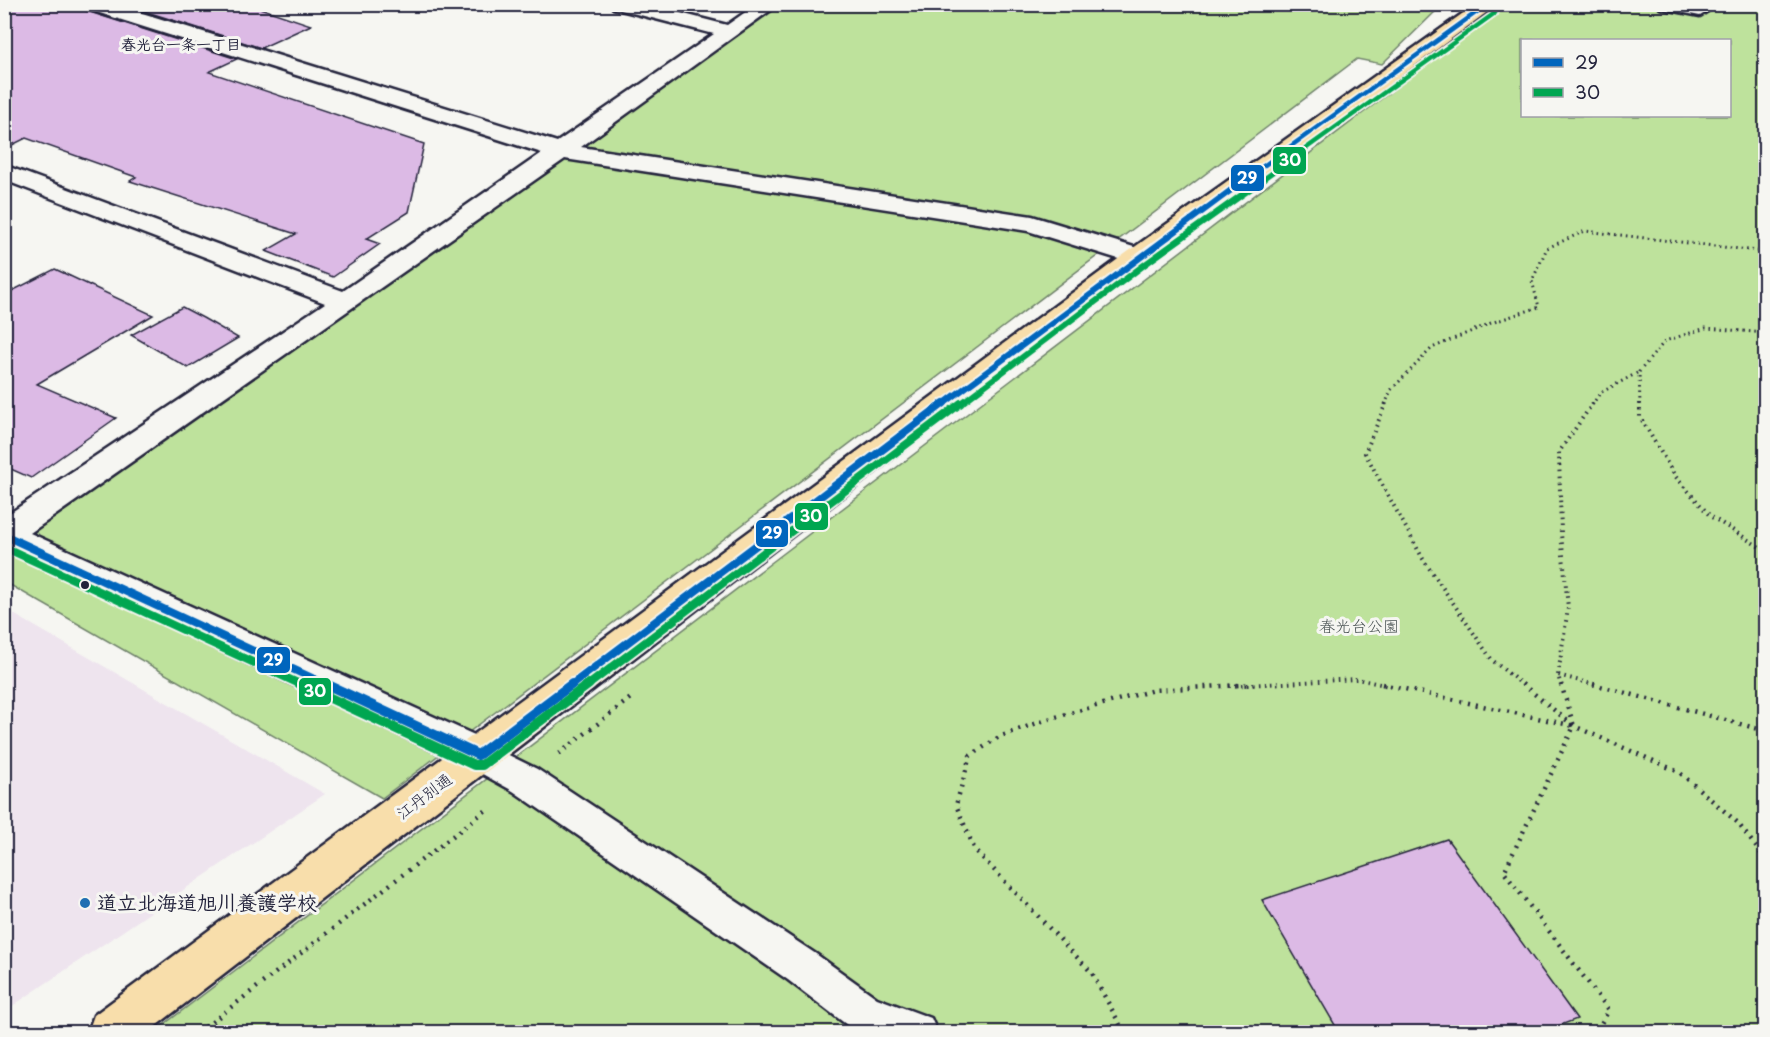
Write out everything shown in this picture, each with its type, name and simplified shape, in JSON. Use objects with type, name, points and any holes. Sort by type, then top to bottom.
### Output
[{"type":"main road","name":"江丹別通","points":[[111,1032],[1138,257],[1489,4]]},
{"type":"street","points":[[91,4],[561,151],[1032,224],[1138,257]]},
{"type":"street","points":[[620,4],[731,32]]},
{"type":"street","points":[[4,534],[346,301],[770,4]]},
{"type":"street","points":[[4,172],[346,301]]},
{"type":"street","points":[[4,534],[478,755]]},
{"type":"lane","points":[[1666,4],[1700,11]]},
{"type":"lane","points":[[478,755],[525,780],[802,967],[865,1014],[916,1032]]},
{"type":"path","points":[[1574,726],[1492,660],[1423,559],[1365,453],[1391,390],[1432,348],[1491,323],[1539,307],[1532,281],[1547,248],[1586,231],[1766,252]]},
{"type":"path","points":[[1596,1032],[1609,1010],[1504,872],[1574,726],[1558,675],[1568,608],[1561,534],[1559,452],[1600,393],[1639,372],[1665,341],[1706,328],[1766,333]]},
{"type":"path","points":[[1639,372],[1640,417],[1675,476],[1710,516],[1766,550]]},
{"type":"path","points":[[1558,675],[1766,731]]},
{"type":"path","points":[[1124,1032],[1092,973],[975,850],[956,805],[970,756],[999,737],[1045,720],[1154,690],[1357,679],[1574,726],[1679,772],[1737,822],[1766,860]]},
{"type":"shaded area","name":"道立北海道旭川養護学校","points":[[5,609],[325,794],[5,1011]]},
{"type":"green space","points":[[782,5],[1442,5],[1382,64],[1357,59],[382,798],[5,582],[5,539]]},
{"type":"green space","name":"春光台公園","points":[[1505,5],[1765,5],[1765,1032],[154,1032]]},
{"type":"building","points":[[4,4],[80,4],[83,10],[237,59],[209,72],[424,144],[409,212],[366,239],[380,244],[333,277],[266,251],[296,234],[130,181],[136,177],[26,138],[4,149]]},
{"type":"building","points":[[122,4],[248,4],[311,25],[261,48]]},
{"type":"building","points":[[55,269],[153,315],[37,384],[116,418],[31,478],[4,466],[4,295]]},
{"type":"building","points":[[182,307],[238,338],[188,368],[131,335]]},
{"type":"building","points":[[1447,839],[1577,1019],[1542,1032],[1339,1032],[1262,900]]},
{"type":"transit line","name":"29","points":[[4,535],[478,755],[1138,257],[1488,4]]},
{"type":"transit line","name":"30","points":[[4,547],[474,765],[482,765],[1144,265],[1495,13]]},
{"type":"place","name":"道立北海道旭川養護学校","points":[[85,903]]},
{"type":"district","name":"春光台一条一丁目","points":[[181,45]]}]
